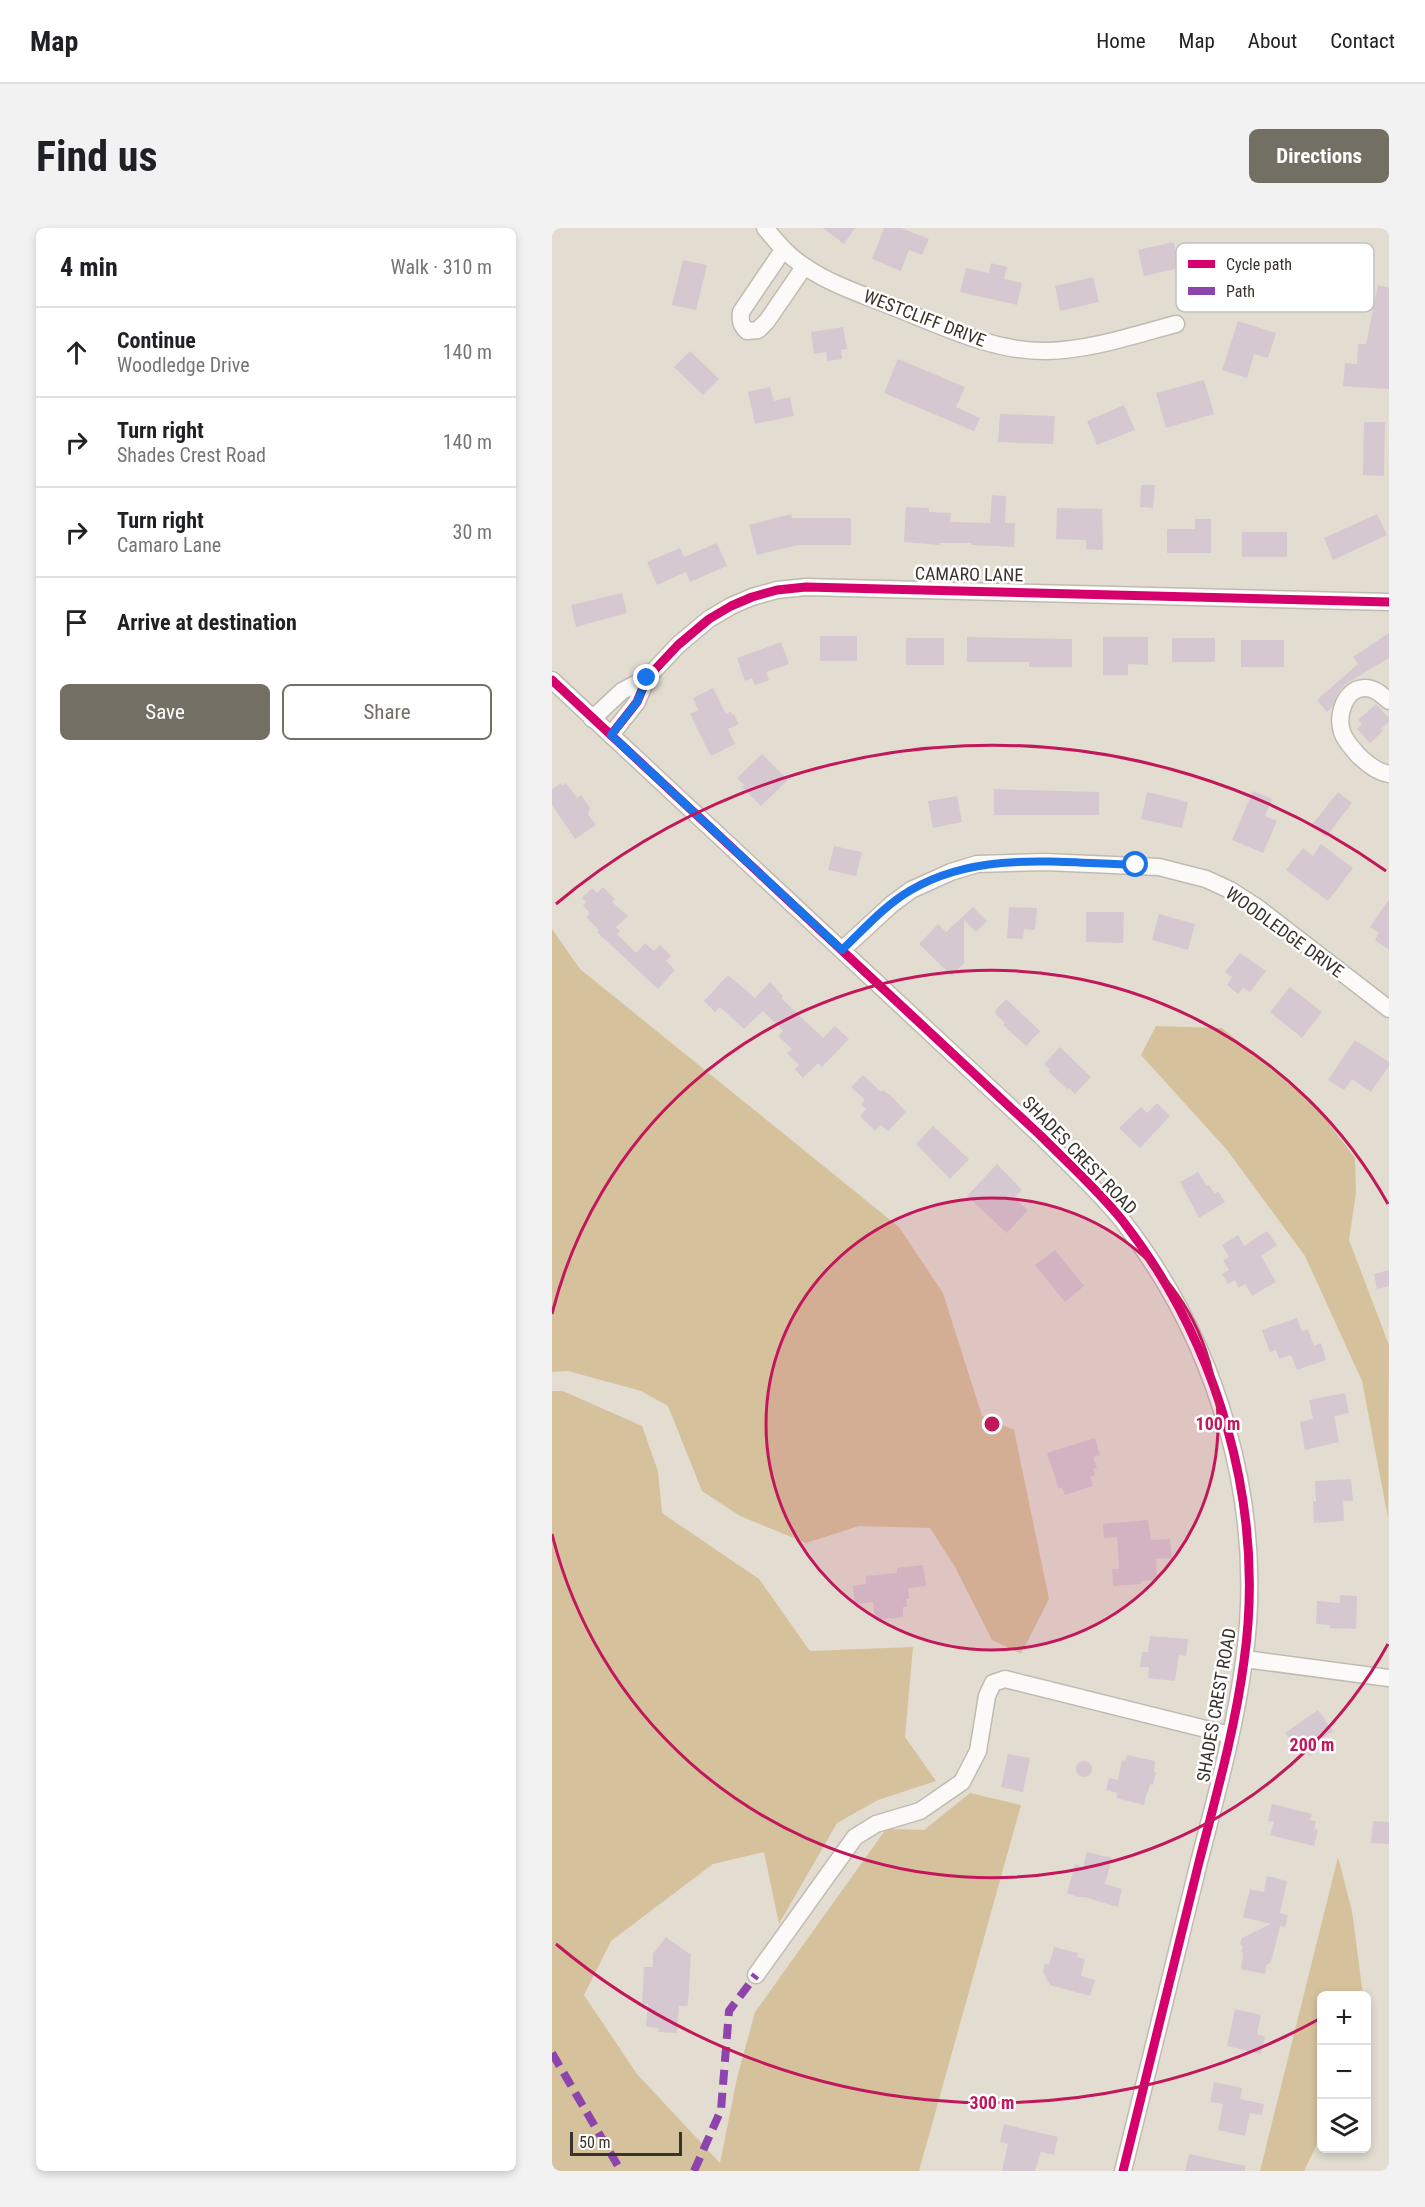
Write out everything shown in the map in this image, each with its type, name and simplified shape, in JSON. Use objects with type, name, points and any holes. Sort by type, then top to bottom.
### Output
[{"type":"street","name":"WESTCLIFF DRIVE","points":[[765,228],[783,250],[804,267],[830,282],[993,344],[1046,351],[1071,349],[1176,324]]},
{"type":"street","points":[[783,250],[741,312],[742,327],[747,331],[758,330],[804,267]]},
{"type":"street","name":"CAMARO LANE","points":[[592,719],[622,691],[647,678],[678,645],[709,619],[752,597],[777,590],[797,588],[1389,602]]},
{"type":"street","name":"CAMARO LANE","points":[[611,735],[637,702],[647,678]]},
{"type":"street","name":"SHADES CREST ROAD","points":[[552,680],[1041,1136],[1097,1192],[1121,1219],[1141,1247],[1179,1308],[1214,1386],[1233,1451],[1240,1485],[1249,1567],[1245,1659],[1230,1735],[1123,2171]]},
{"type":"street","points":[[1389,701],[1377,692],[1367,688],[1360,689],[1344,702],[1340,722],[1342,733],[1348,744],[1364,761],[1383,773],[1389,774]]},
{"type":"street","name":"WOODLEDGE DRIVE","points":[[842,950],[892,904],[912,890],[951,872],[977,864],[1036,862],[1159,867],[1206,879],[1230,890],[1258,908],[1389,1009]]},
{"type":"street","points":[[1245,1659],[1389,1678]]},
{"type":"street","points":[[756,1975],[855,1837],[876,1824],[920,1811],[962,1782],[978,1751],[987,1696],[993,1683],[1005,1679],[1230,1735]]},
{"type":"shaded area","points":[[552,929],[580,969],[899,1227],[943,1293],[982,1416],[1014,1430],[1049,1599],[1021,1654],[992,1640],[955,1567],[930,1528],[859,1526],[806,1543],[740,1516],[702,1491],[668,1406],[641,1391],[568,1371],[552,1372]]},
{"type":"shaded area","points":[[1156,1026],[1222,1028],[1313,1102],[1355,1158],[1356,1193],[1349,1240],[1389,1345],[1388,1518],[1362,1381],[1305,1256],[1227,1150],[1141,1055]]},
{"type":"shaded area","points":[[552,1391],[563,1391],[642,1426],[658,1471],[662,1513],[759,1579],[810,1651],[913,1647],[905,1737],[936,1781],[878,1800],[837,1823],[779,1924],[764,1852],[713,1864],[611,1941],[584,1995],[637,2074],[720,2163],[737,2078],[755,2012],[886,1829],[924,1830],[970,1793],[1021,1805],[919,2171],[552,2171]]},
{"type":"shaded area","points":[[1338,1857],[1352,1911],[1362,1991],[1317,1991],[1317,2144],[1304,2171],[1260,2171]]},
{"type":"building","points":[[823,228],[855,228],[844,244]]},
{"type":"building","points":[[884,228],[901,228],[929,239],[922,255],[909,250],[901,271],[872,259]]},
{"type":"building","points":[[1174,242],[1176,269],[1144,276],[1138,250]]},
{"type":"building","points":[[683,260],[707,265],[696,310],[672,305]]},
{"type":"building","points":[[991,263],[1007,267],[1004,279],[1022,283],[1017,305],[960,292],[966,268],[989,273]]},
{"type":"building","points":[[1093,277],[1099,302],[1060,311],[1055,286]]},
{"type":"building","points":[[1378,285],[1389,288],[1389,389],[1343,386],[1345,363],[1357,364],[1358,344],[1366,344]]},
{"type":"building","points":[[1238,321],[1276,333],[1268,358],[1254,354],[1247,378],[1222,370]]},
{"type":"building","points":[[843,327],[847,349],[841,350],[842,359],[827,361],[826,352],[814,354],[811,332]]},
{"type":"building","points":[[690,351],[719,379],[703,395],[674,367]]},
{"type":"building","points":[[898,359],[965,387],[956,407],[980,418],[974,431],[884,393]]},
{"type":"building","points":[[1204,380],[1214,414],[1166,428],[1156,393]]},
{"type":"building","points":[[770,387],[774,401],[790,397],[794,416],[755,424],[748,392]]},
{"type":"building","points":[[1124,405],[1135,430],[1097,445],[1087,421]]},
{"type":"building","points":[[1000,414],[1055,416],[1053,444],[998,442]]},
{"type":"building","points":[[1364,422],[1385,422],[1384,476],[1363,475]]},
{"type":"building","points":[[1141,485],[1155,485],[1153,508],[1140,507]]},
{"type":"building","points":[[992,495],[1006,496],[1005,523],[1015,523],[1014,547],[971,545],[971,543],[940,543],[940,545],[904,542],[906,507],[929,508],[929,512],[951,513],[950,522],[990,523]]},
{"type":"building","points":[[1057,508],[1102,509],[1103,550],[1086,549],[1086,540],[1056,539]]},
{"type":"building","points":[[791,514],[792,518],[851,518],[851,545],[798,545],[757,555],[749,525]]},
{"type":"building","points":[[1377,514],[1387,535],[1333,560],[1324,538]]},
{"type":"building","points":[[1195,519],[1211,519],[1211,553],[1167,553],[1167,529],[1195,529]]},
{"type":"building","points":[[1242,532],[1287,532],[1287,557],[1242,557]]},
{"type":"building","points":[[717,543],[727,566],[690,582],[686,572],[657,585],[647,562],[680,548],[684,557]]},
{"type":"building","points":[[622,593],[627,613],[576,627],[571,605]]},
{"type":"building","points":[[1389,633],[1389,658],[1344,685],[1327,712],[1317,700],[1358,664],[1353,657]]},
{"type":"building","points":[[820,636],[857,636],[857,661],[820,661]]},
{"type":"building","points":[[967,637],[1072,639],[1072,667],[1029,667],[1029,662],[967,662]]},
{"type":"building","points":[[1103,637],[1148,637],[1148,665],[1128,664],[1128,675],[1103,675]]},
{"type":"building","points":[[906,638],[944,638],[944,665],[906,665]]},
{"type":"building","points":[[1172,638],[1215,638],[1215,662],[1172,662]]},
{"type":"building","points":[[1241,640],[1284,640],[1284,667],[1241,667]]},
{"type":"building","points":[[781,642],[789,664],[766,672],[769,680],[755,685],[752,678],[745,681],[737,658]]},
{"type":"building","points":[[713,688],[726,714],[731,711],[739,724],[728,729],[735,744],[711,756],[690,714],[698,710],[693,698]]},
{"type":"building","points":[[1376,704],[1389,718],[1389,721],[1381,729],[1383,731],[1370,743],[1357,729],[1362,724],[1358,720]]},
{"type":"building","points":[[762,754],[788,780],[761,806],[742,787],[744,785],[737,778]]},
{"type":"building","points":[[561,783],[562,786],[566,783],[577,798],[581,795],[590,808],[588,814],[596,825],[575,839],[552,805],[552,789]]},
{"type":"building","points":[[994,789],[1099,792],[1099,815],[994,815]]},
{"type":"building","points":[[1253,791],[1272,799],[1265,816],[1277,821],[1263,853],[1232,840]]},
{"type":"building","points":[[1147,792],[1188,802],[1182,828],[1141,819]]},
{"type":"building","points":[[1338,792],[1352,803],[1326,837],[1311,826]]},
{"type":"building","points":[[957,796],[962,822],[933,828],[928,801]]},
{"type":"building","points":[[1321,844],[1353,868],[1328,901],[1286,870],[1303,848],[1313,856]]},
{"type":"building","points":[[834,846],[862,852],[856,876],[828,870]]},
{"type":"building","points":[[603,887],[615,899],[612,902],[628,916],[616,927],[620,931],[617,934],[636,953],[645,943],[654,951],[660,945],[671,956],[666,961],[675,970],[658,989],[597,932],[599,930],[586,917],[590,913],[583,905],[586,902],[582,898],[592,888],[597,893]]},
{"type":"building","points":[[1389,899],[1389,950],[1375,940],[1379,933],[1370,927]]},
{"type":"building","points":[[973,907],[987,921],[976,932],[964,920],[964,963],[952,976],[919,944],[938,924],[946,932]]},
{"type":"building","points":[[1009,907],[1037,908],[1035,930],[1024,929],[1023,939],[1007,938]]},
{"type":"building","points":[[1086,912],[1124,912],[1123,943],[1086,942]]},
{"type":"building","points":[[1159,914],[1195,924],[1188,950],[1152,940]]},
{"type":"building","points":[[1240,953],[1266,971],[1250,992],[1243,988],[1238,994],[1227,985],[1232,977],[1225,972]]},
{"type":"building","points":[[728,975],[755,998],[770,982],[783,996],[781,998],[823,1038],[835,1026],[849,1039],[822,1067],[818,1063],[803,1078],[795,1069],[799,1065],[787,1053],[792,1049],[778,1036],[783,1031],[763,1011],[744,1029],[720,1007],[715,1012],[704,1001]]},
{"type":"building","points":[[1290,987],[1322,1012],[1302,1038],[1270,1012]]},
{"type":"building","points":[[1006,999],[1040,1031],[1026,1046],[1003,1025],[1005,1023],[994,1012]]},
{"type":"building","points":[[1355,1040],[1389,1062],[1389,1066],[1371,1092],[1352,1079],[1344,1090],[1328,1080]]},
{"type":"building","points":[[1060,1047],[1091,1077],[1075,1094],[1048,1071],[1050,1070],[1044,1064]]},
{"type":"building","points":[[863,1075],[881,1092],[883,1090],[890,1095],[906,1112],[888,1131],[881,1125],[875,1131],[860,1116],[866,1109],[861,1104],[865,1100],[851,1087]]},
{"type":"building","points":[[1157,1103],[1170,1116],[1140,1148],[1119,1128],[1141,1107],[1147,1113]]},
{"type":"building","points":[[933,1126],[969,1159],[950,1179],[916,1144]]},
{"type":"building","points":[[997,1164],[1022,1190],[1014,1198],[1028,1210],[1007,1233],[967,1196]]},
{"type":"building","points":[[1198,1172],[1207,1186],[1209,1185],[1215,1194],[1218,1191],[1225,1202],[1199,1218],[1180,1182]]},
{"type":"building","points":[[1267,1231],[1277,1245],[1261,1256],[1276,1282],[1252,1296],[1245,1284],[1239,1288],[1235,1280],[1228,1284],[1222,1274],[1229,1270],[1223,1260],[1229,1257],[1222,1245],[1238,1235],[1244,1246]]},
{"type":"building","points":[[1055,1250],[1084,1286],[1065,1302],[1035,1265]]},
{"type":"building","points":[[1389,1270],[1389,1286],[1377,1289],[1374,1274]]},
{"type":"building","points":[[1297,1318],[1302,1332],[1308,1329],[1314,1346],[1321,1343],[1326,1360],[1297,1370],[1291,1355],[1279,1359],[1276,1350],[1270,1352],[1262,1330]]},
{"type":"building","points":[[1345,1393],[1349,1413],[1334,1416],[1339,1442],[1305,1450],[1300,1422],[1313,1419],[1309,1400]]},
{"type":"building","points":[[1095,1438],[1100,1455],[1093,1457],[1097,1468],[1093,1469],[1095,1475],[1090,1477],[1093,1486],[1065,1495],[1062,1488],[1059,1489],[1047,1453]]},
{"type":"building","points":[[1351,1479],[1353,1501],[1343,1501],[1344,1521],[1314,1523],[1315,1481]]},
{"type":"building","points":[[1148,1520],[1151,1540],[1170,1539],[1172,1558],[1156,1559],[1157,1580],[1141,1581],[1141,1584],[1113,1586],[1112,1569],[1119,1569],[1117,1537],[1104,1538],[1103,1524]]},
{"type":"building","points":[[923,1565],[926,1586],[908,1588],[909,1599],[906,1599],[907,1607],[903,1607],[903,1617],[875,1620],[873,1602],[855,1604],[853,1586],[866,1584],[866,1576],[897,1573],[897,1568]]},
{"type":"building","points":[[1340,1595],[1357,1596],[1356,1629],[1330,1628],[1330,1625],[1316,1624],[1317,1601],[1340,1603]]},
{"type":"building","points":[[1150,1636],[1188,1639],[1186,1656],[1179,1655],[1175,1681],[1148,1678],[1149,1667],[1140,1667],[1142,1652],[1148,1652]]},
{"type":"building","points":[[1318,1710],[1333,1731],[1318,1742],[1322,1748],[1310,1756],[1305,1750],[1299,1753],[1285,1733]]},
{"type":"building","points":[[1008,1754],[1030,1758],[1023,1792],[1001,1787]]},
{"type":"building","points":[[1127,1755],[1155,1761],[1154,1772],[1156,1772],[1153,1785],[1150,1784],[1144,1805],[1116,1798],[1118,1793],[1106,1790],[1109,1778],[1118,1780],[1122,1760],[1125,1761]]},
{"type":"building","points":[[1081,1761],[1087,1761],[1092,1769],[1090,1775],[1081,1777],[1076,1772],[1076,1766]]},
{"type":"building","points":[[1272,1804],[1312,1814],[1310,1820],[1316,1821],[1314,1829],[1318,1830],[1314,1846],[1270,1835],[1274,1822],[1268,1821]]},
{"type":"building","points":[[1373,1821],[1389,1822],[1389,1844],[1371,1843]]},
{"type":"building","points":[[1087,1852],[1112,1858],[1105,1884],[1122,1889],[1118,1907],[1067,1893],[1075,1864],[1083,1867]]},
{"type":"building","points":[[1267,1876],[1287,1881],[1280,1913],[1288,1915],[1285,1927],[1280,1926],[1272,1958],[1267,1964],[1265,1974],[1241,1969],[1243,1947],[1240,1944],[1242,1938],[1271,1924],[1243,1917],[1250,1889],[1264,1892]]},
{"type":"building","points":[[666,1937],[691,1955],[688,2003],[687,2006],[679,2006],[677,2033],[658,2032],[659,2028],[646,2027],[648,2004],[642,2004],[644,1967],[653,1967],[653,1954]]},
{"type":"building","points":[[1054,1947],[1078,1953],[1077,1957],[1085,1959],[1081,1976],[1095,1980],[1090,1996],[1050,1985],[1043,1972],[1045,1963],[1049,1965]]},
{"type":"building","points":[[1235,2009],[1261,2015],[1257,2034],[1265,2036],[1261,2054],[1227,2046]]},
{"type":"building","points":[[1214,2082],[1242,2088],[1240,2099],[1264,2104],[1262,2115],[1250,2113],[1245,2136],[1218,2130],[1223,2104],[1210,2102]]},
{"type":"building","points":[[1004,2124],[1058,2137],[1054,2155],[1041,2152],[1035,2171],[1002,2171],[1008,2144],[1000,2142]]},
{"type":"building","points":[[1189,2154],[1245,2166],[1245,2171],[1185,2171]]},
{"type":"marked path","points":[[694,2171],[721,2110],[729,2011],[756,1975]]},
{"type":"marked path","points":[[552,2053],[621,2171]]},
{"type":"cycle path","points":[[611,735],[637,702],[647,678],[678,645],[709,619],[731,606],[777,590],[806,587],[1389,602]]},
{"type":"cycle path","points":[[552,680],[1093,1187],[1122,1220],[1156,1268],[1185,1319],[1209,1372],[1227,1428],[1240,1485],[1248,1544],[1249,1602],[1244,1661],[1236,1712],[1123,2171]]},
{"type":"route","points":[[647,678],[637,702],[611,735],[842,950],[892,904],[912,890],[951,872],[977,864],[1045,862],[1136,865]]}]
